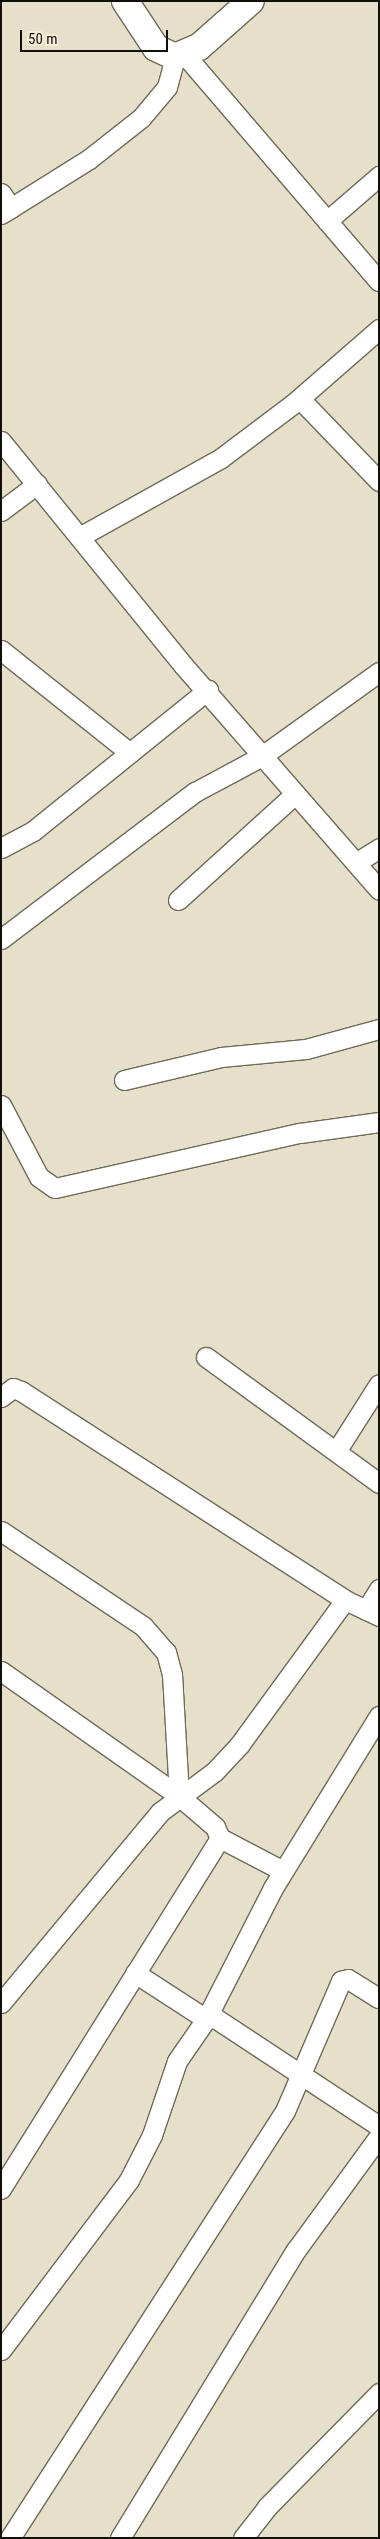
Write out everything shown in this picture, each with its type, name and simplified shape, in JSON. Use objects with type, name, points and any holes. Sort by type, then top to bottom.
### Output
[{"type":"street","points":[[125,1],[156,48],[180,56],[379,281]]},
{"type":"street","points":[[4,205],[89,159],[141,118],[168,87],[180,56],[251,1]]},
{"type":"street","points":[[327,221],[379,176]]},
{"type":"street","points":[[81,536],[186,481],[300,399],[379,329]]},
{"type":"street","points":[[300,399],[379,481]]},
{"type":"street","points":[[1,441],[262,756],[357,862],[379,890]]},
{"type":"street","points":[[1,511],[37,484]]},
{"type":"street","points":[[1,650],[130,753]]},
{"type":"street","points":[[1,939],[195,792],[262,756],[379,672]]},
{"type":"street","points":[[4,841],[130,753],[208,690]]},
{"type":"street","points":[[178,900],[295,794]]},
{"type":"street","points":[[357,862],[379,848]]},
{"type":"street","points":[[124,1080],[221,1057],[306,1049],[379,1029]]},
{"type":"street","points":[[1,1105],[39,1177],[55,1188],[300,1132],[379,1122]]},
{"type":"street","points":[[206,1357],[337,1450],[379,1483]]},
{"type":"street","points":[[337,1450],[379,1384]]},
{"type":"street","points":[[1,1396],[12,1388],[21,1391],[345,1600],[372,1613],[379,1590]]},
{"type":"street","points":[[1,1531],[144,1626],[166,1652],[172,1674],[179,1796]]},
{"type":"street","points":[[1,2003],[160,1812],[215,1771],[240,1744],[345,1600]]},
{"type":"street","points":[[1,1671],[179,1796],[216,1827],[220,1838],[283,1871]]},
{"type":"street","points":[[1,2350],[129,2180],[149,2143],[177,2061],[206,2019],[283,1871],[379,1716]]},
{"type":"street","points":[[1,2189],[220,1838]]},
{"type":"street","points":[[135,1973],[206,2019],[215,2018],[297,2076],[379,2126]]},
{"type":"street","points":[[10,2538],[285,2111],[297,2076],[341,1981],[348,1979],[379,1998]]},
{"type":"street","points":[[120,2538],[296,2250],[379,2136]]},
{"type":"street","points":[[244,2538],[267,2507],[379,2393]]}]
